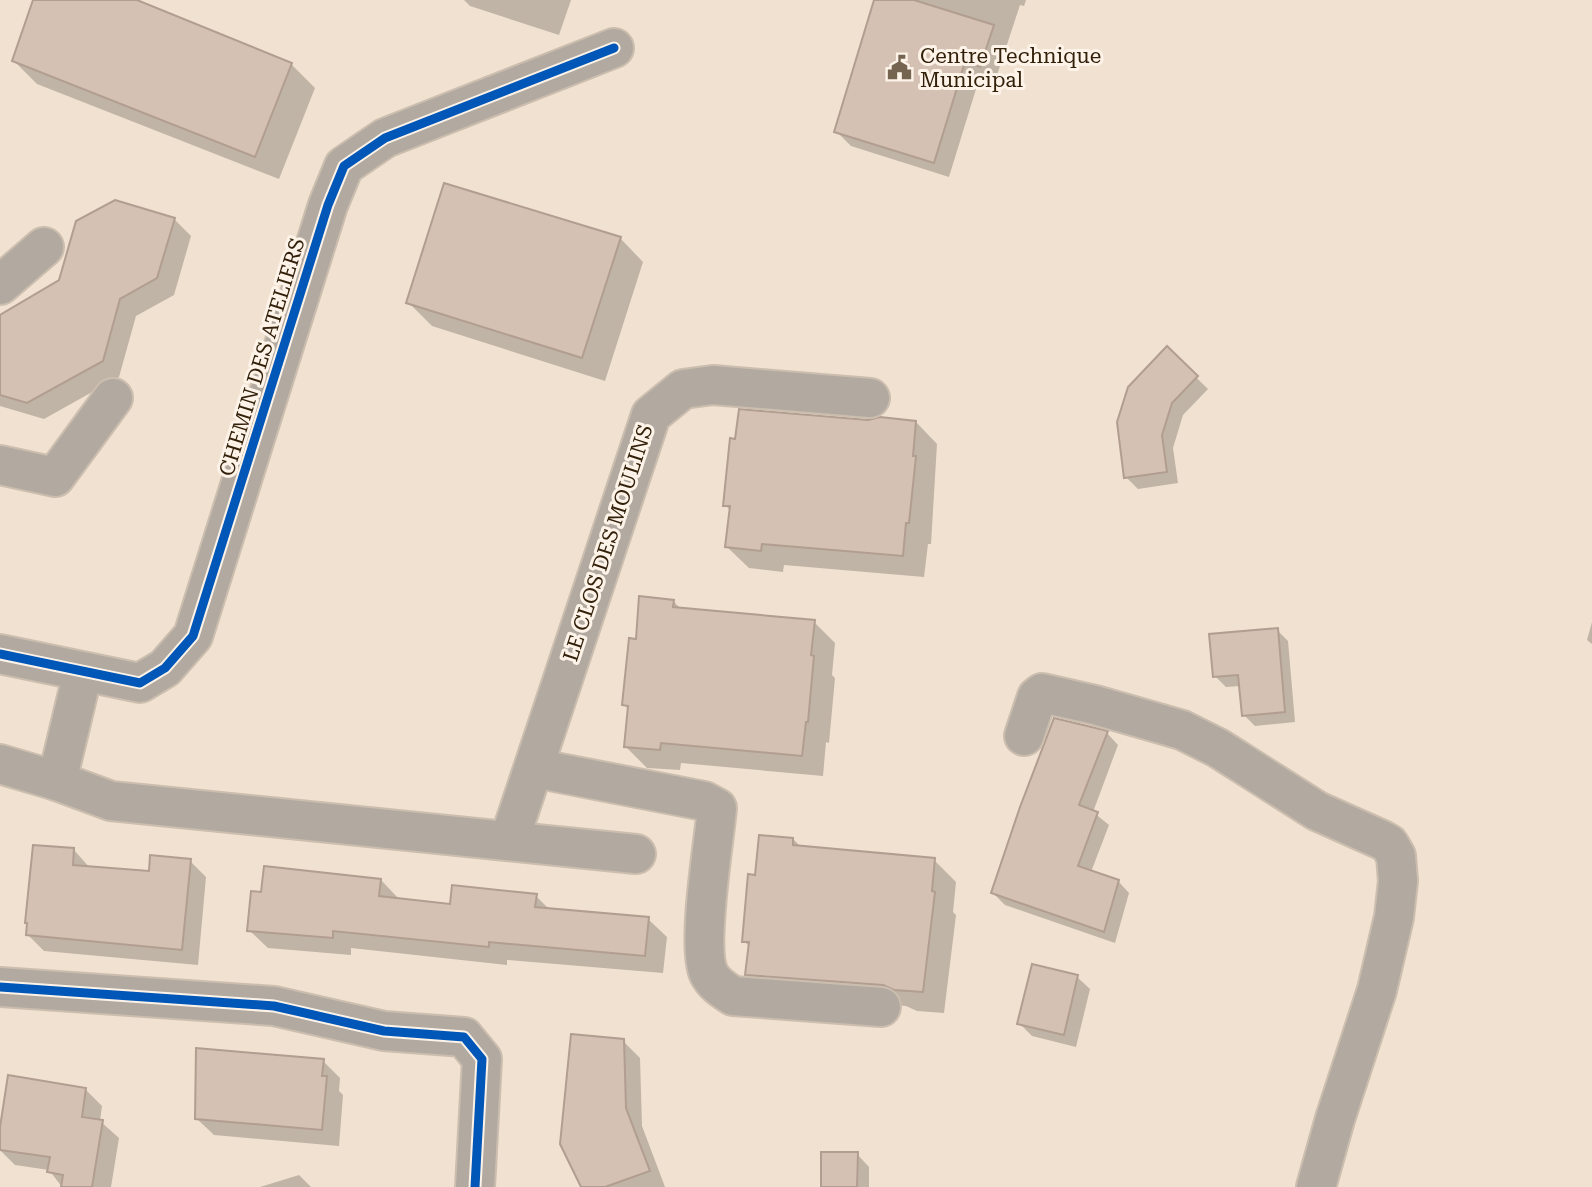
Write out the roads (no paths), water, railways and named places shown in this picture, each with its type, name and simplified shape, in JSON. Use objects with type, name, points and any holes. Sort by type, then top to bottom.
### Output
[{"type":"street","name":"CHEMIN DES ATELIERS","points":[[0,654],[140,683],[165,668],[193,636],[328,205],[344,166],[385,138],[614,48]]},
{"type":"street","points":[[0,285],[44,247]]},
{"type":"street","name":"LE CLOS DES MOULINS","points":[[509,841],[651,415],[683,389],[713,385],[870,398]]},
{"type":"street","points":[[0,465],[55,477],[113,398]]},
{"type":"street","points":[[57,781],[83,672]]},
{"type":"street","points":[[1024,736],[1037,697],[1042,693],[1182,730],[1218,748],[1317,811],[1389,844],[1396,856],[1398,881],[1394,917],[1377,990],[1335,1119],[1317,1187]]},
{"type":"street","points":[[0,764],[111,801],[636,854]]},
{"type":"street","points":[[534,768],[704,801],[717,808],[703,949],[709,974],[720,987],[733,996],[881,1007]]},
{"type":"street","points":[[0,987],[274,1006],[384,1031],[464,1037],[482,1059],[475,1187]]},
{"type":"place","name":"Centre Technique Municipal","points":[[900,68]]}]
